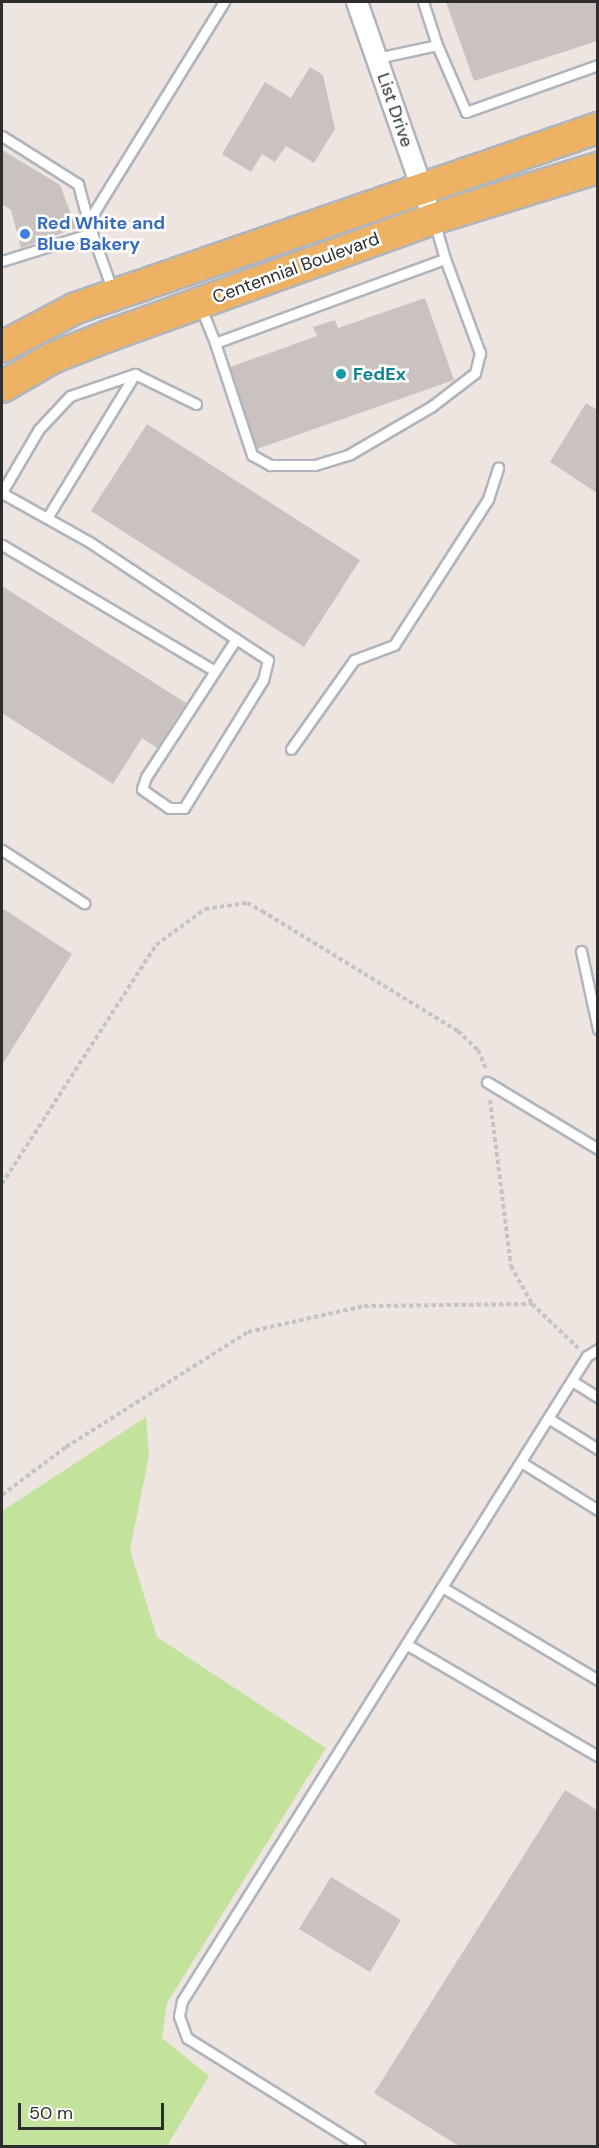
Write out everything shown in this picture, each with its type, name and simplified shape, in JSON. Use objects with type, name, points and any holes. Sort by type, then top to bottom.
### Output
[{"type":"main road","name":"Centennial Boulevard","points":[[2,347],[114,294],[422,186],[597,128]]},
{"type":"main road","name":"Centennial Boulevard","points":[[2,387],[52,358],[199,303],[433,219],[597,168]]},
{"type":"street","name":"List Drive","points":[[357,2],[433,219]]},
{"type":"lane","points":[[88,222],[224,2]]},
{"type":"lane","points":[[423,2],[437,45],[466,112],[597,65]]},
{"type":"lane","points":[[376,58],[437,45]]},
{"type":"lane","points":[[2,136],[78,184],[88,222],[114,294]]},
{"type":"lane","points":[[199,303],[215,343],[252,455],[270,465],[315,465],[350,454],[432,406],[474,373],[480,353],[445,259],[433,219]]},
{"type":"lane","points":[[2,261],[92,233]]},
{"type":"lane","points":[[215,343],[445,259]]},
{"type":"lane","points":[[46,518],[135,374]]},
{"type":"lane","points":[[196,404],[135,374],[70,396],[39,429],[2,493],[46,518],[236,639],[268,660],[263,680],[184,808],[169,808],[142,789],[146,777],[236,639]]},
{"type":"lane","points":[[291,749],[354,660],[394,645],[488,499],[498,468]]},
{"type":"lane","points":[[2,545],[215,671]]},
{"type":"lane","points":[[2,850],[84,903]]},
{"type":"lane","points":[[581,951],[597,1029]]},
{"type":"lane","points":[[487,1082],[597,1149]]},
{"type":"lane","points":[[360,2146],[187,2038],[178,2016],[182,2001],[587,1356],[597,1349]]},
{"type":"lane","points":[[572,1381],[597,1397]]},
{"type":"lane","points":[[548,1418],[597,1449]]},
{"type":"lane","points":[[521,1462],[597,1510]]},
{"type":"lane","points":[[442,1587],[597,1680]]},
{"type":"lane","points":[[406,1644],[597,1756]]},
{"type":"path","points":[[2,1184],[156,945],[205,909],[247,903],[458,1031],[478,1050],[487,1082],[511,1266],[532,1304],[587,1356]]},
{"type":"path","points":[[2,1495],[66,1447],[248,1332],[364,1306],[532,1304]]},
{"type":"green space","points":[[146,1417],[149,1456],[130,1550],[157,1637],[326,1748],[167,2003],[162,2038],[209,2076],[167,2146],[2,2146],[2,1511]]},
{"type":"building","points":[[446,2],[597,2],[597,41],[474,81]]},
{"type":"building","points":[[310,67],[323,75],[335,129],[314,163],[286,146],[275,162],[262,154],[251,172],[222,154],[265,82],[291,98]]},
{"type":"building","points":[[2,150],[60,185],[76,228],[21,248],[11,210],[2,204]]},
{"type":"building","name":"FedEx","points":[[425,298],[454,380],[257,449],[230,367],[317,336],[313,327],[335,320],[338,328]]},
{"type":"building","points":[[586,403],[597,410],[597,493],[550,462]]},
{"type":"building","points":[[147,424],[360,560],[304,647],[91,511]]},
{"type":"building","points":[[2,586],[186,703],[157,748],[142,738],[113,784],[2,713]]},
{"type":"building","points":[[2,908],[72,954],[2,1065]]},
{"type":"building","points":[[565,1790],[597,1810],[597,2146],[459,2146],[374,2093]]},
{"type":"building","points":[[331,1877],[401,1920],[370,1972],[299,1929]]},
{"type":"place","name":"Red White and Blue Bakery","points":[[25,234]]},
{"type":"place","name":"FedEx","points":[[341,374]]}]
